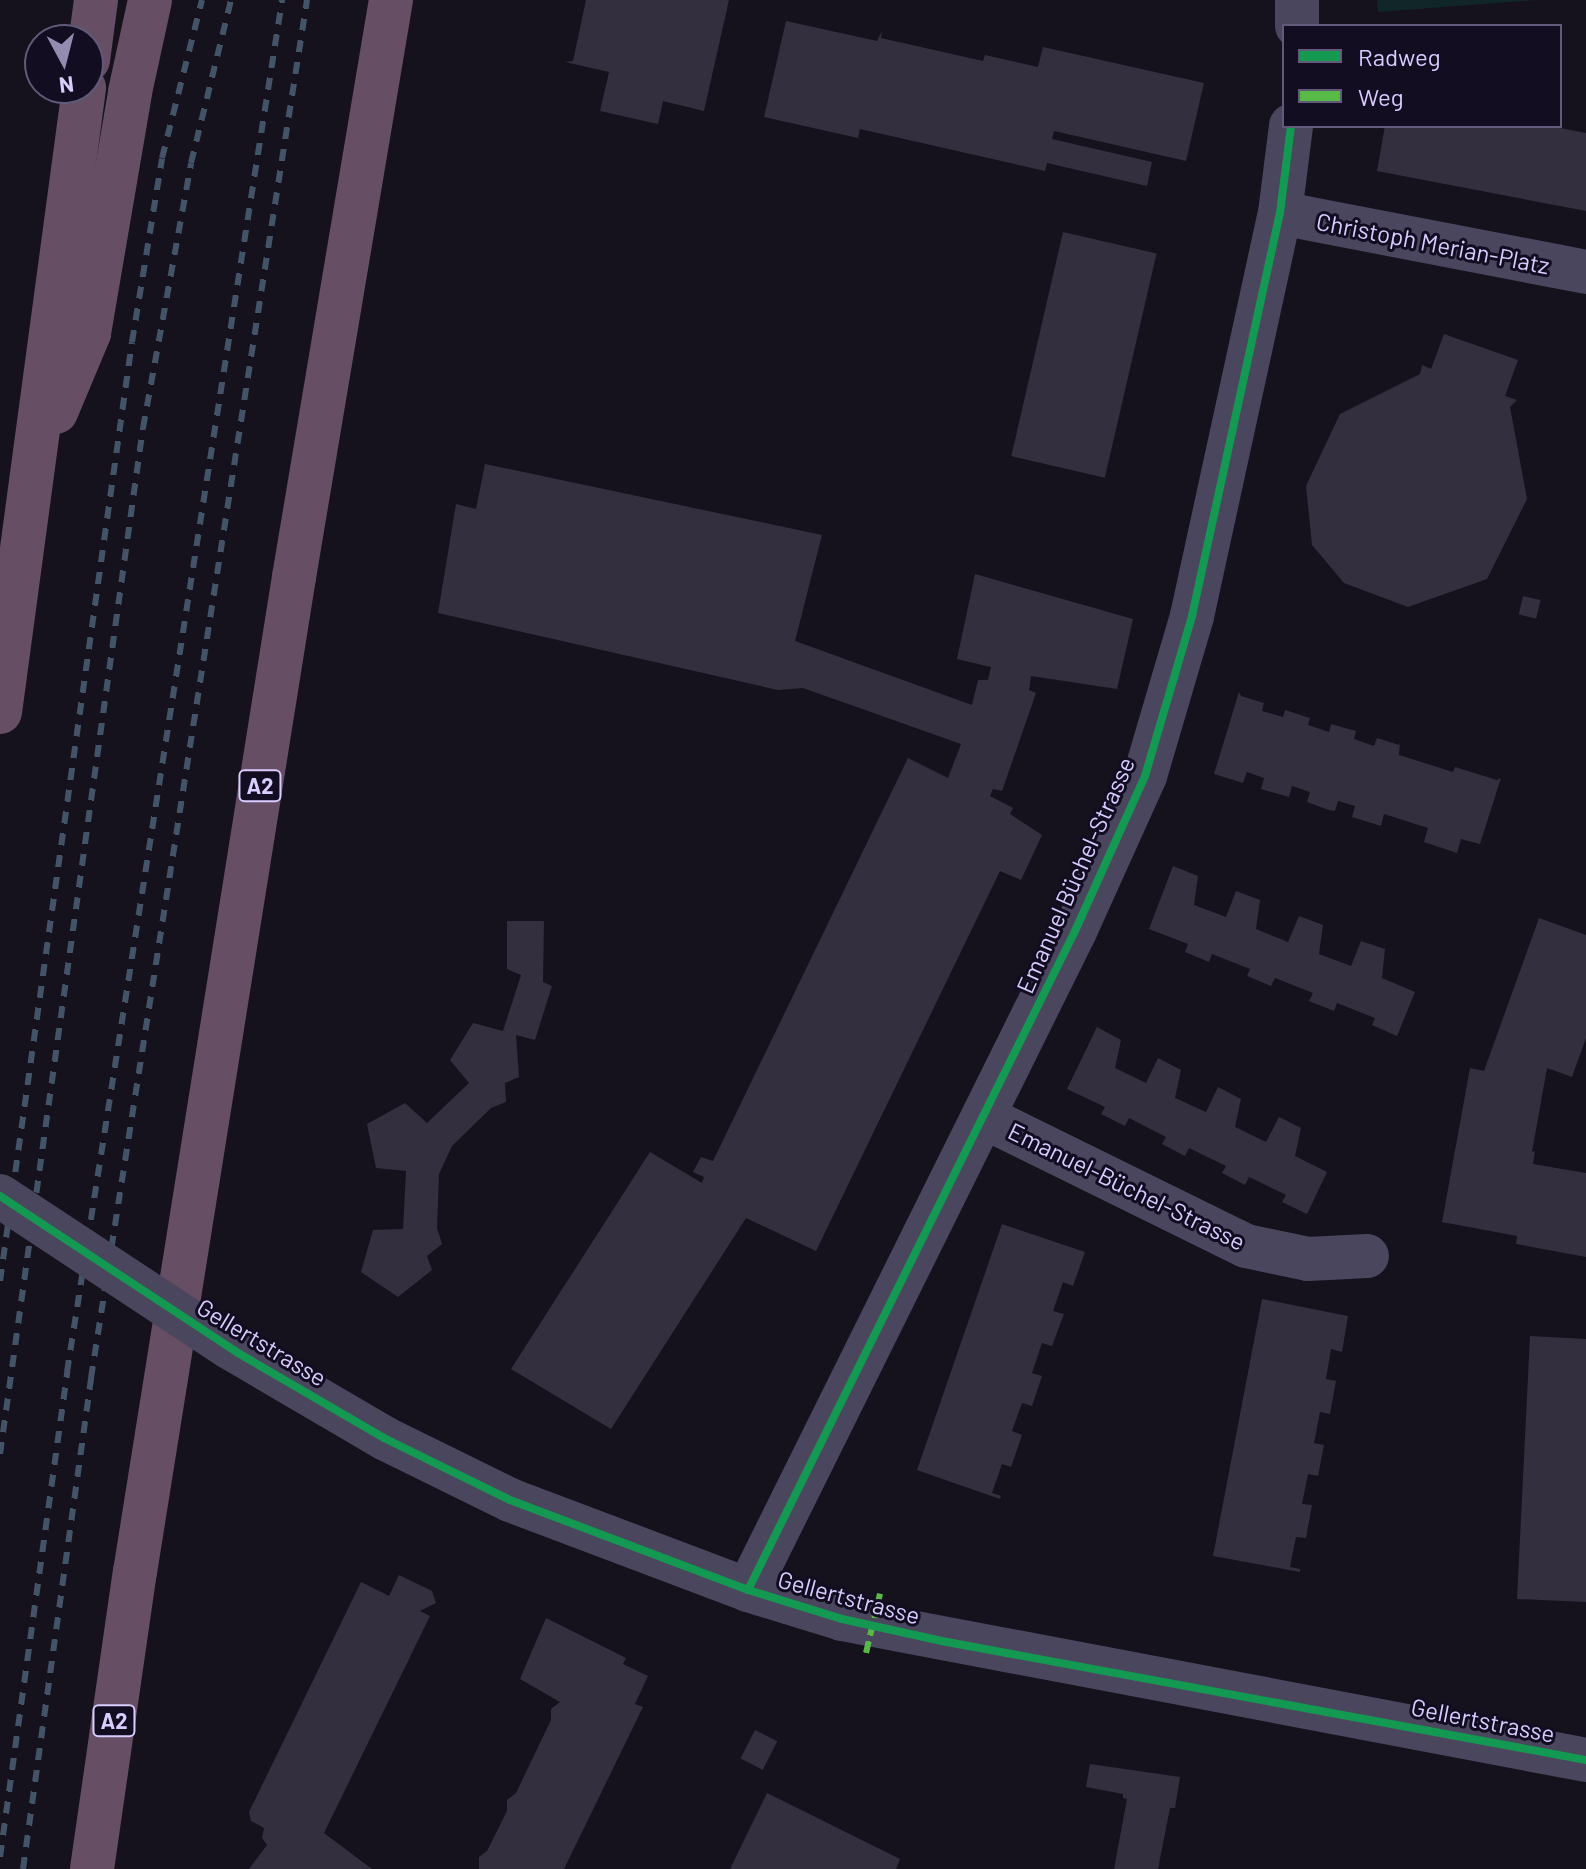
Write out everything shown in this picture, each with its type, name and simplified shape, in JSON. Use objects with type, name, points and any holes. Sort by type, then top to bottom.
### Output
[{"type":"highway","points":[[93,24],[96,0]]},
{"type":"highway","points":[[33,465],[89,333],[130,92],[150,0]]},
{"type":"highway","name":"A2","points":[[92,1869],[135,1572],[291,593],[391,0]]},
{"type":"highway","points":[[0,712],[82,104]]},
{"type":"street","points":[[1297,0],[1297,24]]},
{"type":"street","name":"Emanuel Büchel-Strasse","points":[[748,1590],[984,1117],[1145,776],[1192,616],[1280,213],[1289,166],[1291,128]]},
{"type":"street","name":"Christoph Merian-Platz","points":[[1280,213],[1586,272]]},
{"type":"street","name":"Emanuel-Büchel-Strasse","points":[[984,1117],[1246,1246],[1308,1259],[1367,1256]]},
{"type":"street","name":"Gellertstrasse","points":[[0,1196],[229,1347],[384,1438],[510,1500],[748,1590],[842,1619],[932,1639],[1586,1760]]},
{"type":"green space","points":[[1377,0],[1536,0],[1378,12]]},
{"type":"building","points":[[586,0],[729,0],[704,111],[663,101],[658,124],[600,111],[609,72],[565,62],[573,61]]},
{"type":"building","points":[[786,21],[877,41],[882,31],[881,38],[983,61],[985,55],[1038,67],[1043,47],[1204,83],[1186,161],[1054,131],[1052,139],[1152,162],[1147,186],[1047,163],[1045,171],[860,129],[858,138],[764,117]]},
{"type":"building","points":[[1385,128],[1560,128],[1586,133],[1586,211],[1377,171]]},
{"type":"building","points":[[1063,232],[1157,254],[1105,478],[1011,456]]},
{"type":"building","points":[[1444,334],[1518,360],[1505,396],[1517,400],[1510,407],[1527,499],[1487,579],[1408,607],[1344,583],[1312,545],[1306,486],[1340,414],[1420,374],[1422,365],[1431,369]]},
{"type":"building","points":[[485,464],[822,535],[795,641],[972,705],[978,680],[988,680],[991,667],[957,659],[975,574],[1133,619],[1117,689],[1031,676],[1029,690],[1036,693],[1002,791],[993,789],[990,796],[1013,808],[1010,814],[1042,835],[1021,880],[1000,871],[816,1251],[746,1218],[611,1429],[511,1369],[650,1152],[702,1183],[704,1177],[693,1172],[701,1157],[713,1161],[908,758],[948,778],[961,744],[803,688],[778,690],[438,613],[456,504],[476,509]]},
{"type":"building","points":[[1523,596],[1541,600],[1536,619],[1519,615]]},
{"type":"building","points":[[1239,692],[1241,696],[1264,703],[1262,711],[1283,717],[1285,710],[1310,718],[1308,725],[1329,732],[1331,724],[1356,731],[1354,739],[1374,746],[1377,738],[1399,745],[1400,742],[1399,755],[1453,772],[1455,767],[1497,780],[1501,778],[1480,844],[1461,839],[1457,853],[1424,842],[1428,828],[1384,814],[1381,826],[1352,817],[1355,806],[1338,801],[1335,811],[1329,810],[1307,802],[1310,792],[1292,786],[1289,797],[1261,789],[1264,778],[1247,772],[1243,783],[1214,774]]},
{"type":"building","points":[[1173,866],[1198,876],[1194,905],[1226,917],[1236,891],[1260,900],[1256,929],[1288,942],[1299,916],[1323,925],[1319,954],[1351,966],[1361,941],[1385,949],[1382,978],[1415,992],[1397,1036],[1372,1025],[1375,1018],[1337,1003],[1334,1011],[1309,1001],[1313,993],[1275,978],[1271,986],[1247,976],[1250,969],[1212,954],[1209,962],[1185,952],[1188,944],[1149,929]]},
{"type":"building","points":[[1539,918],[1586,935],[1586,1038],[1572,1077],[1547,1068],[1532,1152],[1535,1151],[1533,1164],[1586,1173],[1586,1257],[1516,1244],[1517,1236],[1442,1222],[1470,1068],[1484,1071]]},
{"type":"building","points":[[507,921],[544,921],[543,982],[552,986],[535,1040],[516,1035],[519,1077],[505,1083],[506,1102],[491,1108],[452,1146],[439,1174],[437,1228],[442,1244],[427,1256],[432,1270],[398,1297],[361,1272],[373,1230],[403,1229],[406,1171],[376,1168],[367,1124],[405,1103],[427,1123],[469,1083],[450,1060],[473,1023],[503,1031],[521,975],[507,969]]},
{"type":"building","points":[[1097,1027],[1121,1040],[1115,1068],[1146,1083],[1158,1058],[1181,1070],[1175,1098],[1206,1112],[1218,1087],[1241,1099],[1235,1127],[1266,1142],[1279,1117],[1301,1128],[1295,1156],[1327,1172],[1307,1214],[1282,1202],[1286,1195],[1249,1177],[1245,1185],[1222,1173],[1226,1166],[1189,1148],[1185,1156],[1162,1144],[1166,1137],[1129,1118],[1125,1126],[1101,1114],[1105,1107],[1067,1089]]},
{"type":"building","points":[[1002,1224],[1085,1252],[1073,1286],[1063,1282],[1053,1311],[1064,1314],[1052,1346],[1042,1343],[1032,1373],[1042,1376],[1032,1406],[1022,1403],[1012,1431],[1022,1435],[1011,1467],[1002,1464],[992,1493],[1001,1496],[1000,1499],[917,1470]]},
{"type":"building","points":[[1262,1299],[1348,1316],[1342,1352],[1331,1349],[1326,1379],[1336,1381],[1330,1414],[1320,1412],[1314,1443],[1324,1445],[1318,1476],[1308,1474],[1302,1504],[1312,1505],[1306,1538],[1296,1537],[1290,1567],[1300,1569],[1300,1572],[1213,1556]]},
{"type":"building","points":[[1530,1336],[1586,1339],[1586,1602],[1517,1599]]},
{"type":"building","points":[[399,1575],[432,1591],[436,1603],[420,1611],[430,1616],[324,1833],[372,1869],[249,1869],[267,1845],[262,1838],[264,1828],[251,1821],[249,1812],[361,1582],[389,1596]]},
{"type":"building","points":[[546,1618],[626,1658],[623,1664],[648,1676],[635,1704],[643,1707],[564,1869],[479,1869],[479,1857],[487,1851],[507,1811],[507,1800],[516,1793],[551,1720],[551,1709],[560,1702],[520,1679]]},
{"type":"building","points":[[755,1730],[777,1741],[763,1770],[740,1759]]},
{"type":"building","points":[[1090,1764],[1180,1777],[1175,1808],[1170,1808],[1158,1869],[1114,1869],[1127,1799],[1123,1798],[1123,1794],[1086,1787]]},
{"type":"building","points":[[767,1793],[900,1859],[896,1869],[730,1869]]},
{"type":"railway","points":[[0,1281],[132,342],[162,158],[202,0]]},
{"type":"railway","points":[[0,1454],[143,428],[191,163],[231,0]]},
{"type":"railway","points":[[0,1857],[67,1372],[282,0]]},
{"type":"railway","points":[[23,1869],[91,1378],[307,0]]},
{"type":"marked path","points":[[866,1653],[880,1594]]},
{"type":"cycle path","points":[[748,1590],[1075,931],[1145,776],[1192,616],[1280,213],[1291,128]]},
{"type":"cycle path","points":[[0,1196],[238,1353],[384,1438],[510,1500],[748,1590],[842,1619],[947,1642],[1586,1760]]}]
